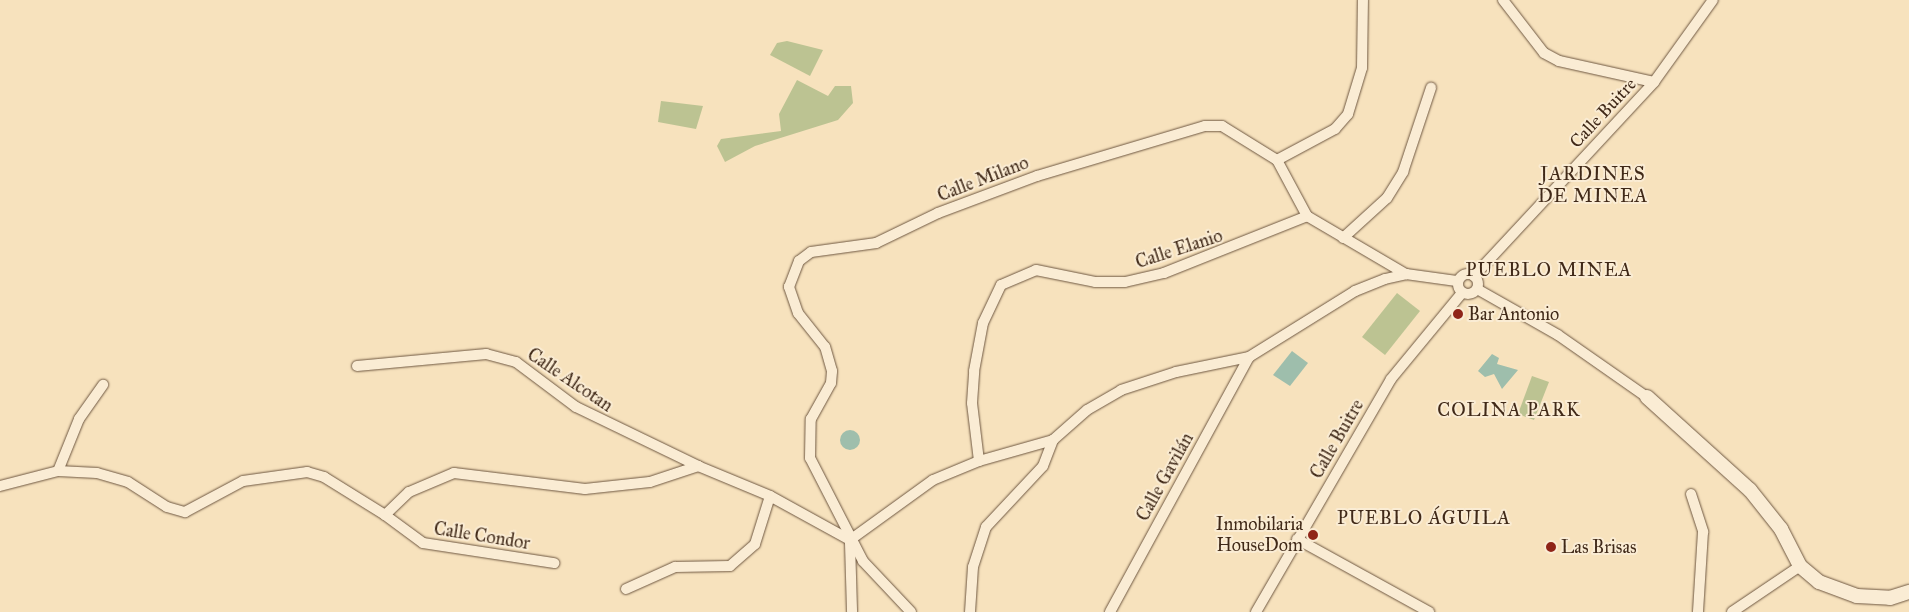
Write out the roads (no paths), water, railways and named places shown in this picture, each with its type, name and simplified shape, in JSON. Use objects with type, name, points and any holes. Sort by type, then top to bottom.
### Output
[{"type":"street","points":[[1363,0],[1362,68],[1348,114],[1335,128],[1277,160],[1307,216],[1406,274],[1457,281]]},
{"type":"street","points":[[1503,0],[1544,53],[1559,61],[1654,82]]},
{"type":"street","name":"Calle Buitre","points":[[1474,276],[1654,82],[1713,0]]},
{"type":"street","points":[[1343,238],[1387,198],[1402,172],[1431,88]]},
{"type":"street","name":"Calle Milano","points":[[911,612],[875,578],[850,540],[810,458],[811,420],[831,383],[832,371],[824,347],[798,313],[789,287],[798,261],[811,252],[876,243],[938,213],[1037,176],[1205,126],[1222,126],[1277,160]]},
{"type":"street","name":"Calle Elanio","points":[[979,461],[972,403],[974,371],[983,323],[1000,285],[1036,270],[1095,282],[1155,276],[1233,249],[1307,216]]},
{"type":"street","points":[[852,612],[850,540],[934,480],[979,461],[1053,440],[1087,410],[1120,390],[1176,372],[1249,357],[1355,291],[1406,274]]},
{"type":"street","points":[[1457,281],[1464,274],[1474,276],[1477,289]]},
{"type":"street","points":[[1457,281],[1462,293],[1477,289],[1558,335],[1646,397],[1750,490],[1781,529],[1800,566],[1819,582],[1857,596],[1890,598],[1909,592]]},
{"type":"street","name":"Calle Buitre","points":[[1256,612],[1391,379],[1462,293]]},
{"type":"street","name":"Calle Alcotan","points":[[357,366],[486,354],[516,362],[576,407],[698,466],[770,496],[850,540]]},
{"type":"street","name":"Calle Gavilán","points":[[1110,612],[1249,357]]},
{"type":"street","points":[[58,471],[79,419],[104,385]]},
{"type":"street","points":[[970,612],[973,567],[986,528],[1043,466],[1053,440]]},
{"type":"street","points":[[385,515],[409,492],[454,474],[585,489],[650,482],[698,466]]},
{"type":"street","name":"Calle Condor","points":[[0,486],[58,471],[98,473],[128,482],[167,507],[185,512],[242,481],[308,472],[324,477],[385,515],[423,543],[554,563]]},
{"type":"street","points":[[1691,494],[1703,532],[1698,612]]},
{"type":"street","points":[[626,589],[675,567],[730,566],[755,544],[770,496]]},
{"type":"street","points":[[1297,539],[1429,612]]},
{"type":"street","points":[[1732,612],[1800,566]]},
{"type":"place","name":"Bar Antonio","points":[[1458,314]]},
{"type":"place","name":"Inmobilaria HouseDom","points":[[1313,535]]},
{"type":"place","name":"Las Brisas","points":[[1551,547]]},
{"type":"district","name":"JARDINES DE MINEA","points":[[1593,185]]},
{"type":"district","name":"PUEBLO MINEA","points":[[1549,270]]},
{"type":"district","name":"COLINA PARK","points":[[1509,410]]},
{"type":"district","name":"PUEBLO ÁGUILA","points":[[1424,518]]}]
